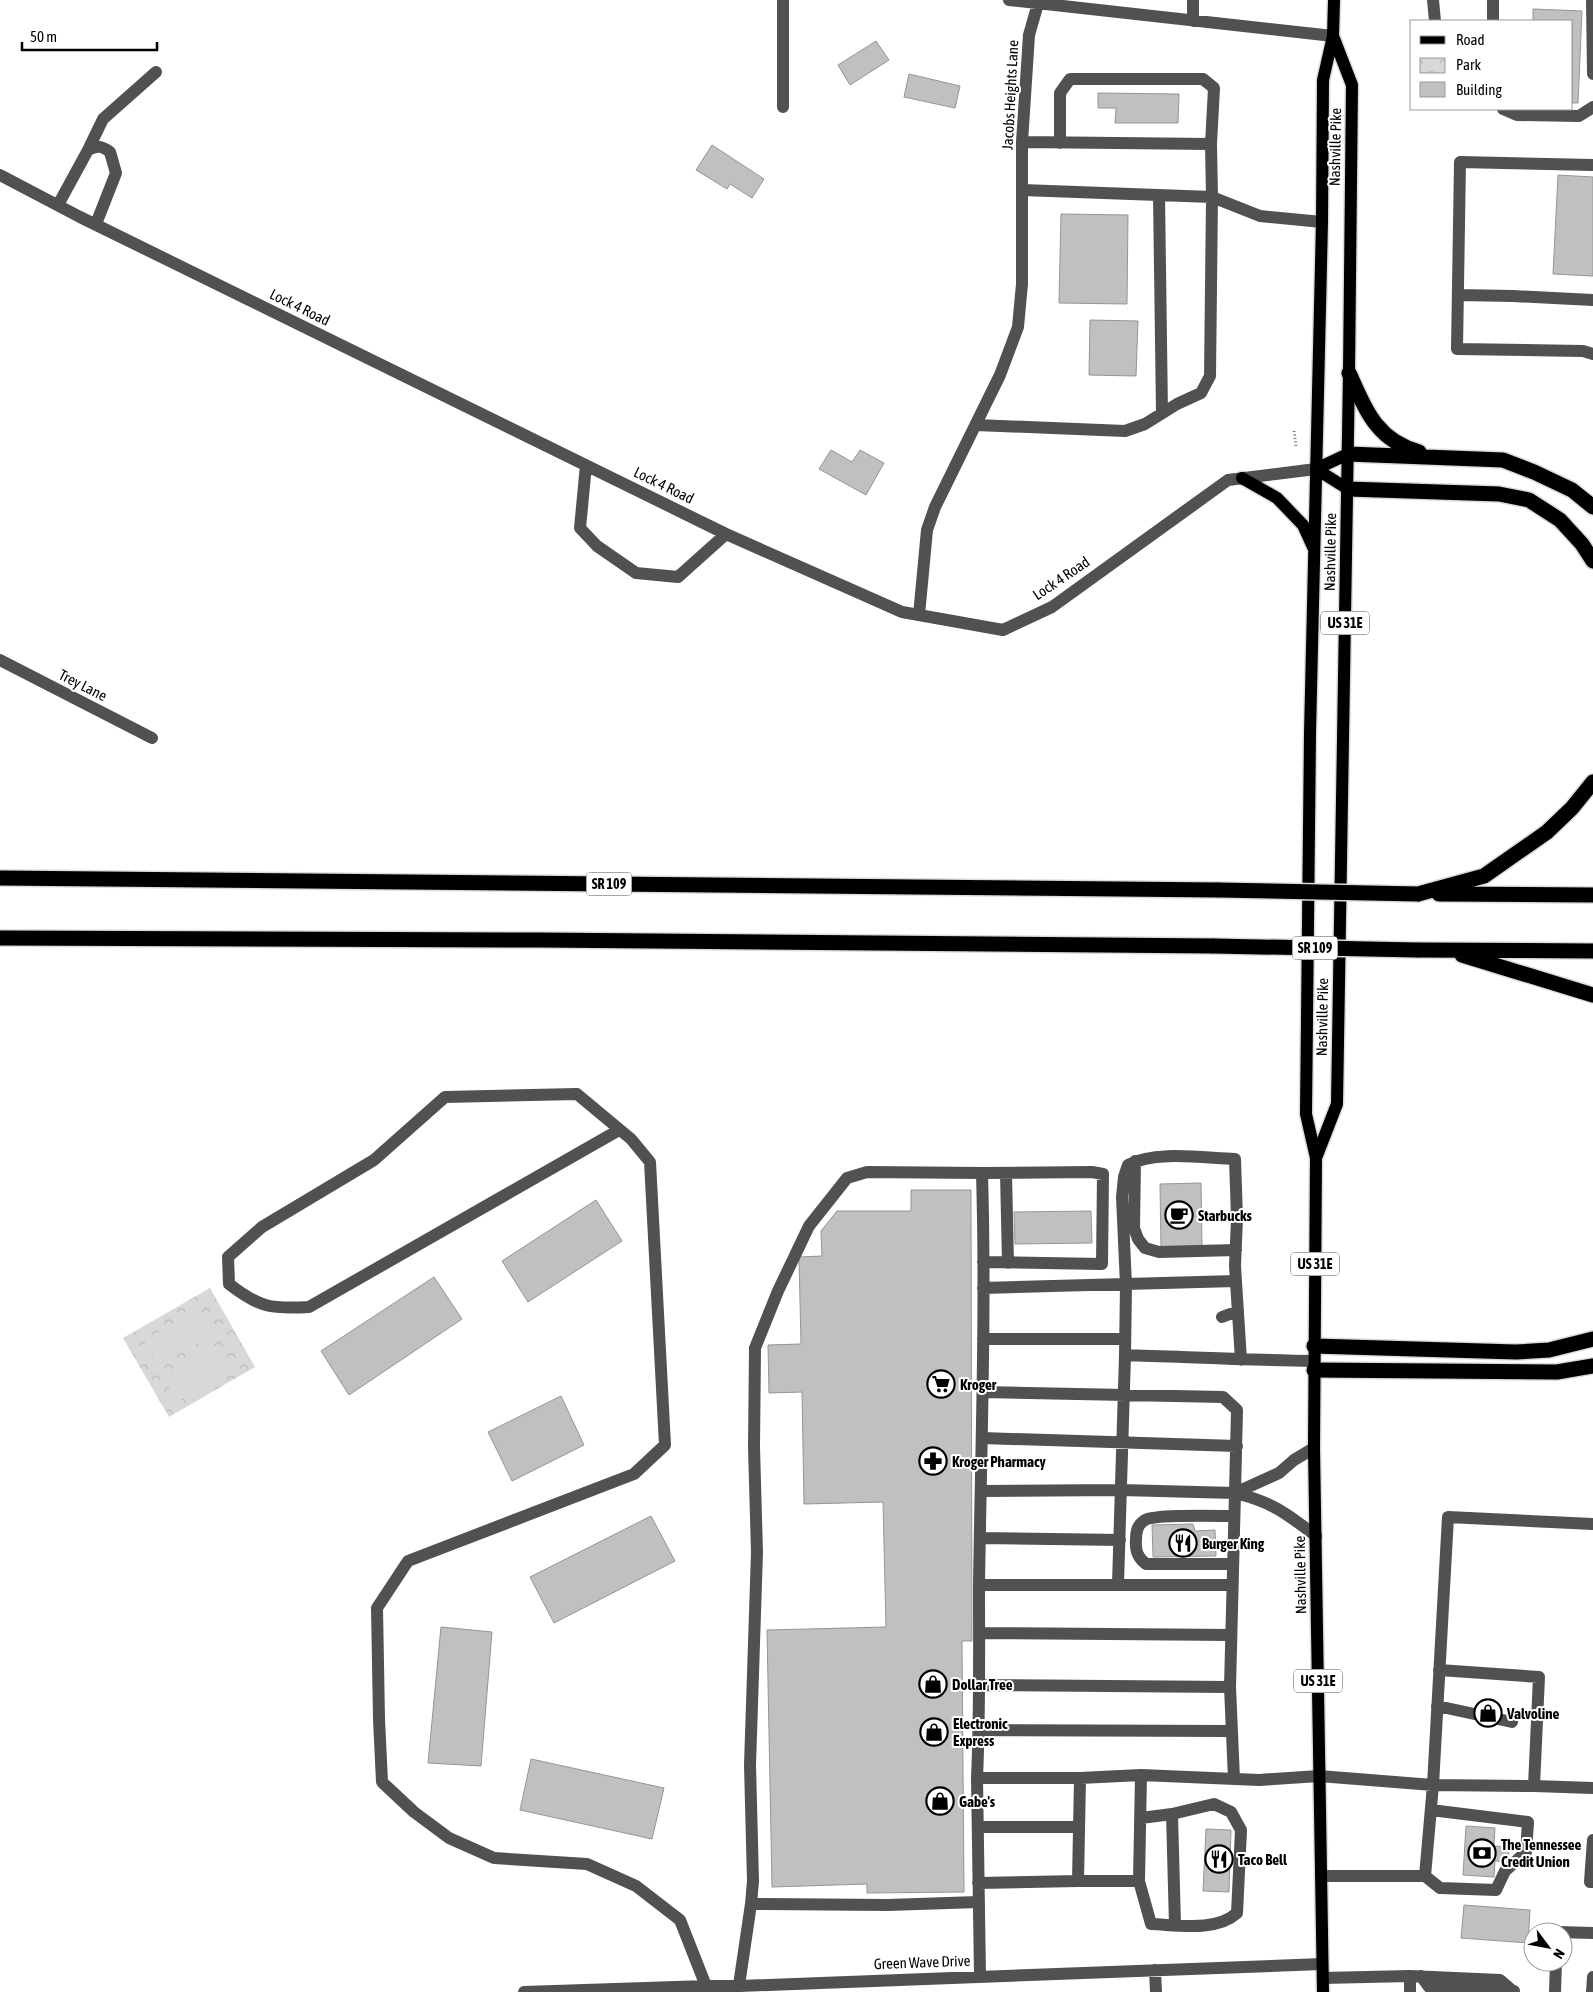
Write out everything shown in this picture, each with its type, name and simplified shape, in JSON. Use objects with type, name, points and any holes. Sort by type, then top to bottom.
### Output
[{"type":"highway","points":[[1350,373],[1377,428],[1403,448],[1440,458]]},
{"type":"highway","points":[[1348,454],[1503,460],[1572,490],[1593,507]]},
{"type":"highway","points":[[1348,489],[1498,494],[1529,500],[1560,520],[1582,544],[1593,561]]},
{"type":"highway","points":[[1418,894],[1484,876],[1547,832],[1572,808],[1593,782]]},
{"type":"highway","name":"SR 109","points":[[0,878],[1593,895]]},
{"type":"highway","name":"SR 109","points":[[0,938],[548,940],[1593,951]]},
{"type":"highway","points":[[1444,950],[1593,995]]},
{"type":"highway","points":[[1314,1359],[1549,1350],[1593,1339]]},
{"type":"highway","points":[[1314,1359],[1557,1372],[1593,1366]]},
{"type":"main road","name":"Nashville Pike","points":[[1323,1992],[1314,1448],[1316,1158],[1306,1114],[1310,733],[1322,222],[1323,80],[1333,36],[1334,0]]},
{"type":"main road","name":"Nashville Pike","points":[[1316,1158],[1336,1104],[1350,373],[1352,85],[1333,36]]},
{"type":"main road","points":[[1316,469],[1348,454]]},
{"type":"main road","points":[[1316,469],[1348,489]]},
{"type":"main road","points":[[1242,478],[1277,498],[1303,526],[1314,550]]},
{"type":"street","points":[[783,107],[784,0]]},
{"type":"street","points":[[1009,0],[1333,36]]},
{"type":"street","points":[[1193,0],[1193,21]]},
{"type":"street","points":[[1432,0],[1435,20]]},
{"type":"street","points":[[1493,0],[1493,20]]},
{"type":"street","points":[[1592,0],[1593,74]]},
{"type":"street","name":"Jacobs Heights Lane","points":[[919,615],[928,530],[935,507],[1000,375],[1018,327],[1022,284],[1022,142],[1029,35],[1039,2]]},
{"type":"street","points":[[58,206],[103,119],[156,72]]},
{"type":"street","points":[[976,425],[1125,431],[1145,424],[1200,393],[1210,376],[1211,144],[1214,88],[1203,78],[1070,79],[1060,93],[1060,143]]},
{"type":"street","points":[[1505,110],[1516,116],[1579,116],[1593,107]]},
{"type":"street","points":[[1022,142],[1211,144]]},
{"type":"street","points":[[88,150],[96,146],[102,146],[110,152],[116,173],[96,224]]},
{"type":"street","points":[[1593,165],[1460,162],[1457,349],[1584,351],[1593,354]]},
{"type":"street","name":"Lock 4 Road","points":[[0,175],[58,206],[726,534],[902,612],[1003,630],[1052,607],[1228,480],[1316,469]]},
{"type":"street","points":[[1022,190],[1212,197],[1260,216],[1322,222]]},
{"type":"street","points":[[1159,195],[1162,413]]},
{"type":"street","points":[[1458,295],[1593,300]]},
{"type":"street","points":[[586,465],[580,528],[597,546],[636,573],[678,578],[726,534]]},
{"type":"street","name":"Trey Lane","points":[[0,660],[152,738]]},
{"type":"street","points":[[619,1130],[309,1307],[279,1309],[250,1300],[229,1284],[228,1257],[270,1222],[374,1160],[445,1097],[577,1094],[631,1139],[650,1162],[665,1445],[634,1474],[408,1561],[377,1608],[382,1782],[414,1812],[449,1838],[494,1858],[588,1864],[636,1886],[680,1920],[706,1986]]},
{"type":"street","points":[[1118,1584],[1126,1285],[1122,1197],[1124,1177],[1128,1165],[1135,1161],[1179,1156],[1235,1159],[1236,1281],[1241,1360]]},
{"type":"street","points":[[1135,1161],[1134,1228],[1138,1239],[1146,1248],[1159,1252],[1236,1250]]},
{"type":"street","points":[[739,1989],[753,1881],[750,1765],[757,1552],[754,1447],[755,1348],[778,1292],[809,1226],[847,1178],[867,1172],[1083,1172],[1103,1174],[1102,1264],[983,1262]]},
{"type":"street","points":[[980,1976],[977,1778],[982,1491],[982,1173]]},
{"type":"street","points":[[1006,1173],[1008,1262]]},
{"type":"street","points":[[1103,1197],[1122,1197]]},
{"type":"street","points":[[1067,1263],[1067,1287]]},
{"type":"street","points":[[983,1288],[1236,1281]]},
{"type":"street","points":[[1222,1317],[1238,1311]]},
{"type":"street","points":[[983,1339],[1125,1339]]},
{"type":"street","points":[[1125,1356],[1241,1360],[1314,1359]]},
{"type":"street","points":[[982,1392],[1223,1397],[1236,1410],[1237,1446],[1230,1687],[1234,1779]]},
{"type":"street","points":[[982,1438],[1237,1446]]},
{"type":"street","points":[[1235,1493],[1279,1473],[1294,1460],[1314,1448]]},
{"type":"street","points":[[982,1491],[1121,1490],[1235,1493],[1259,1499],[1279,1508],[1316,1536]]},
{"type":"street","points":[[1233,1564],[1146,1564],[1140,1559],[1136,1549],[1136,1537],[1138,1526],[1146,1520],[1159,1517],[1234,1516]]},
{"type":"street","points":[[1425,1876],[1433,1785],[1448,1517],[1593,1524]]},
{"type":"street","points":[[981,1538],[1120,1540]]},
{"type":"street","points":[[979,1585],[1232,1585]]},
{"type":"street","points":[[980,1634],[1231,1635]]},
{"type":"street","points":[[1439,1670],[1539,1677],[1534,1786]]},
{"type":"street","points":[[980,1685],[1230,1687]]},
{"type":"street","points":[[1437,1706],[1512,1722]]},
{"type":"street","points":[[979,1730],[1231,1731]]},
{"type":"street","points":[[977,1778],[1080,1778],[1141,1775],[1259,1780],[1319,1776],[1433,1785],[1593,1788]]},
{"type":"street","points":[[1141,1775],[1139,1881],[1151,1924],[1207,1926],[1230,1919],[1237,1913],[1241,1830],[1231,1812],[1214,1804],[1172,1814],[1141,1818]]},
{"type":"street","points":[[1078,1881],[1080,1778]]},
{"type":"street","points":[[1321,1876],[1425,1876],[1440,1888],[1496,1890],[1505,1870],[1526,1852],[1528,1822],[1431,1810]]},
{"type":"street","points":[[1172,1814],[1175,1925]]},
{"type":"street","points":[[978,1827],[1078,1827]]},
{"type":"street","points":[[1593,1840],[1590,1882],[1593,1882]]},
{"type":"street","points":[[978,1883],[1139,1881]]},
{"type":"street","points":[[751,1904],[888,1905],[978,1902]]},
{"type":"street","points":[[1573,1932],[1593,1933]]},
{"type":"street","name":"Green Wave Drive","points":[[524,1992],[706,1986],[739,1989],[980,1976],[1322,1964]]},
{"type":"street","points":[[1155,1970],[1156,1992]]},
{"type":"street","points":[[1555,1992],[1556,1972]]},
{"type":"street","points":[[1410,1992],[1415,1976]]},
{"type":"street","points":[[1323,1978],[1415,1976],[1500,1980],[1514,1991]]},
{"type":"street","points":[[1592,1992],[1593,1977]]},
{"type":"path","points":[[1294,431],[1296,446]]},
{"type":"green space","points":[[210,1288],[255,1367],[169,1417],[123,1338]]},
{"type":"green space","points":[[200,1309],[214,1334],[158,1366],[144,1341]]},
{"type":"green space","points":[[219,1344],[234,1369],[177,1402],[163,1376]]},
{"type":"building","points":[[1533,9],[1582,11],[1578,103],[1573,103],[1573,20],[1533,20]]},
{"type":"building","points":[[876,41],[889,60],[850,85],[838,65]]},
{"type":"building","points":[[909,74],[960,86],[955,108],[904,97]]},
{"type":"building","points":[[1098,93],[1179,94],[1178,123],[1115,123],[1116,108],[1098,108]]},
{"type":"building","points":[[712,145],[764,179],[752,198],[730,184],[727,189],[696,170]]},
{"type":"building","points":[[1558,175],[1593,177],[1593,276],[1553,274]]},
{"type":"building","points":[[1061,214],[1128,215],[1127,304],[1059,303]]},
{"type":"building","points":[[1090,320],[1138,321],[1136,376],[1089,375]]},
{"type":"building","points":[[831,450],[852,462],[860,450],[884,463],[866,495],[819,469]]},
{"type":"building","points":[[1201,1183],[1202,1246],[1161,1247],[1160,1184]]},
{"type":"building","points":[[911,1190],[971,1190],[972,1641],[962,1641],[964,1892],[867,1893],[867,1884],[772,1887],[767,1630],[886,1627],[883,1502],[804,1504],[802,1392],[769,1393],[768,1345],[801,1344],[799,1257],[822,1256],[821,1231],[837,1211],[911,1211]]},
{"type":"building","points":[[596,1200],[622,1241],[528,1302],[502,1261]]},
{"type":"building","points":[[1091,1211],[1092,1243],[1015,1244],[1014,1212]]},
{"type":"building","points":[[434,1277],[462,1319],[349,1395],[321,1351]]},
{"type":"building","points":[[561,1396],[584,1445],[512,1481],[488,1432]]},
{"type":"building","points":[[651,1516],[675,1561],[554,1623],[530,1577]]},
{"type":"building","points":[[1193,1524],[1195,1531],[1215,1530],[1216,1556],[1153,1557],[1152,1525]]},
{"type":"building","points":[[441,1627],[492,1632],[481,1766],[428,1763]]},
{"type":"building","points":[[531,1759],[664,1788],[652,1839],[520,1810]]},
{"type":"building","points":[[1466,1826],[1495,1828],[1494,1846],[1509,1847],[1508,1862],[1495,1861],[1494,1877],[1463,1875]]},
{"type":"building","points":[[1206,1829],[1231,1830],[1229,1892],[1203,1891]]},
{"type":"building","points":[[1464,1905],[1530,1910],[1529,1922],[1523,1922],[1523,1943],[1461,1938]]},
{"type":"place","name":"Starbucks","points":[[1179,1215]]},
{"type":"place","name":"Kroger","points":[[941,1384]]},
{"type":"place","name":"Kroger Pharmacy","points":[[933,1461]]},
{"type":"place","name":"Burger King","points":[[1183,1543]]},
{"type":"place","name":"Dollar Tree","points":[[933,1684]]},
{"type":"place","name":"Valvoline","points":[[1488,1713]]},
{"type":"place","name":"Electronic Express","points":[[934,1732]]},
{"type":"place","name":"Gabe's","points":[[940,1801]]},
{"type":"place","name":"The Tennessee Credit Union","points":[[1482,1853]]},
{"type":"place","name":"Taco Bell","points":[[1219,1859]]}]
